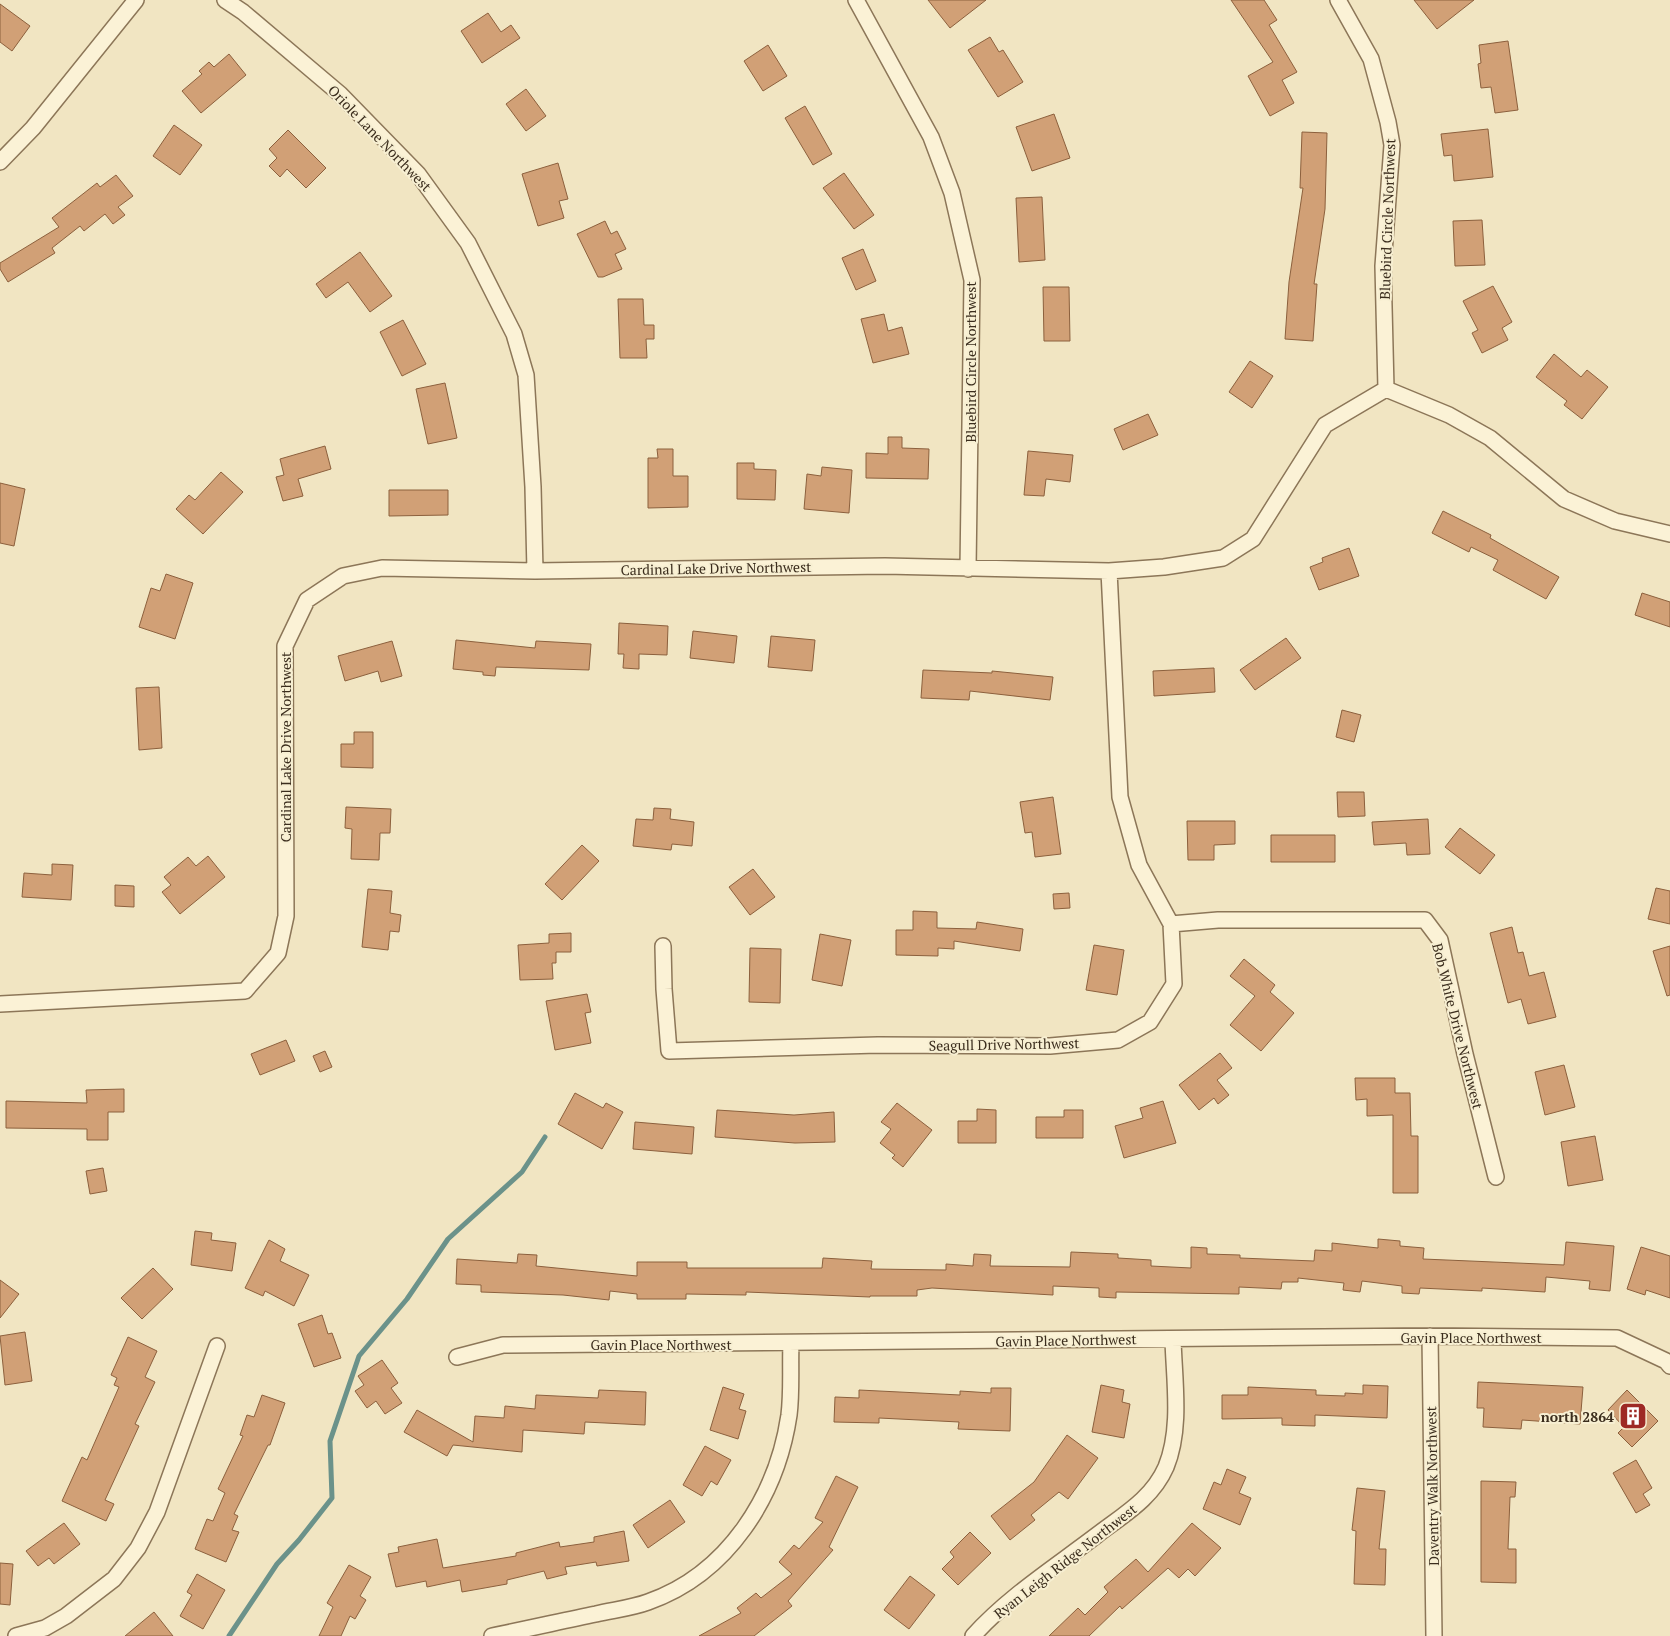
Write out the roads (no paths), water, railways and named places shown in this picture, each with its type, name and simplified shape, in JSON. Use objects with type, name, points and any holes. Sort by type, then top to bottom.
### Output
[{"type":"street","points":[[0,162],[33,128],[136,0]]},
{"type":"street","name":"Oriole Lane Northwest","points":[[226,0],[243,12],[340,94],[418,174],[468,243],[514,334],[526,375],[533,487],[535,571]]},
{"type":"street","name":"Bluebird Circle Northwest","points":[[856,0],[932,137],[952,193],[972,280],[968,568]]},
{"type":"street","name":"Bluebird Circle Northwest","points":[[1338,0],[1370,59],[1392,145],[1383,266],[1386,389]]},
{"type":"street","points":[[1386,389],[1449,416],[1490,438],[1564,500],[1614,521],[1670,534]]},
{"type":"street","name":"Cardinal Lake Drive Northwest","points":[[0,1004],[245,991],[278,953],[286,916],[285,646],[307,600],[343,576],[382,568],[535,571],[885,566],[1109,571],[1164,567],[1223,558],[1253,539],[1325,425],[1386,389]]},
{"type":"street","name":"Seagull Drive Northwest","points":[[663,946],[664,990],[669,1051],[878,1045],[1050,1046],[1118,1040],[1150,1022],[1174,984],[1171,924],[1138,865],[1120,797],[1109,571]]},
{"type":"street","name":"Bob White Drive Northwest","points":[[1171,924],[1218,920],[1425,920],[1440,940],[1465,1054],[1496,1177]]},
{"type":"street","name":"Gavin Place Northwest","points":[[456,1357],[503,1345],[1430,1336],[1617,1338],[1666,1361],[1670,1366]]},
{"type":"street","name":"Daventry Walk Northwest","points":[[1430,1336],[1434,1636]]},
{"type":"street","name":"Ryan Leigh Ridge Northwest","points":[[973,1636],[999,1611],[1039,1579],[1132,1510],[1155,1486],[1166,1466],[1176,1425],[1173,1339]]},
{"type":"street","points":[[492,1636],[646,1603],[672,1593],[693,1580],[728,1548],[759,1508],[778,1461],[789,1412],[791,1343]]},
{"type":"street","points":[[16,1636],[45,1628],[66,1616],[114,1579],[138,1548],[157,1512],[217,1346]]},
{"type":"waterway","points":[[229,1636],[277,1564],[299,1540],[332,1498],[330,1441],[359,1356],[407,1299],[448,1239],[522,1172],[545,1137]]},
{"type":"place","name":"north 2864","points":[[1633,1416]]}]
